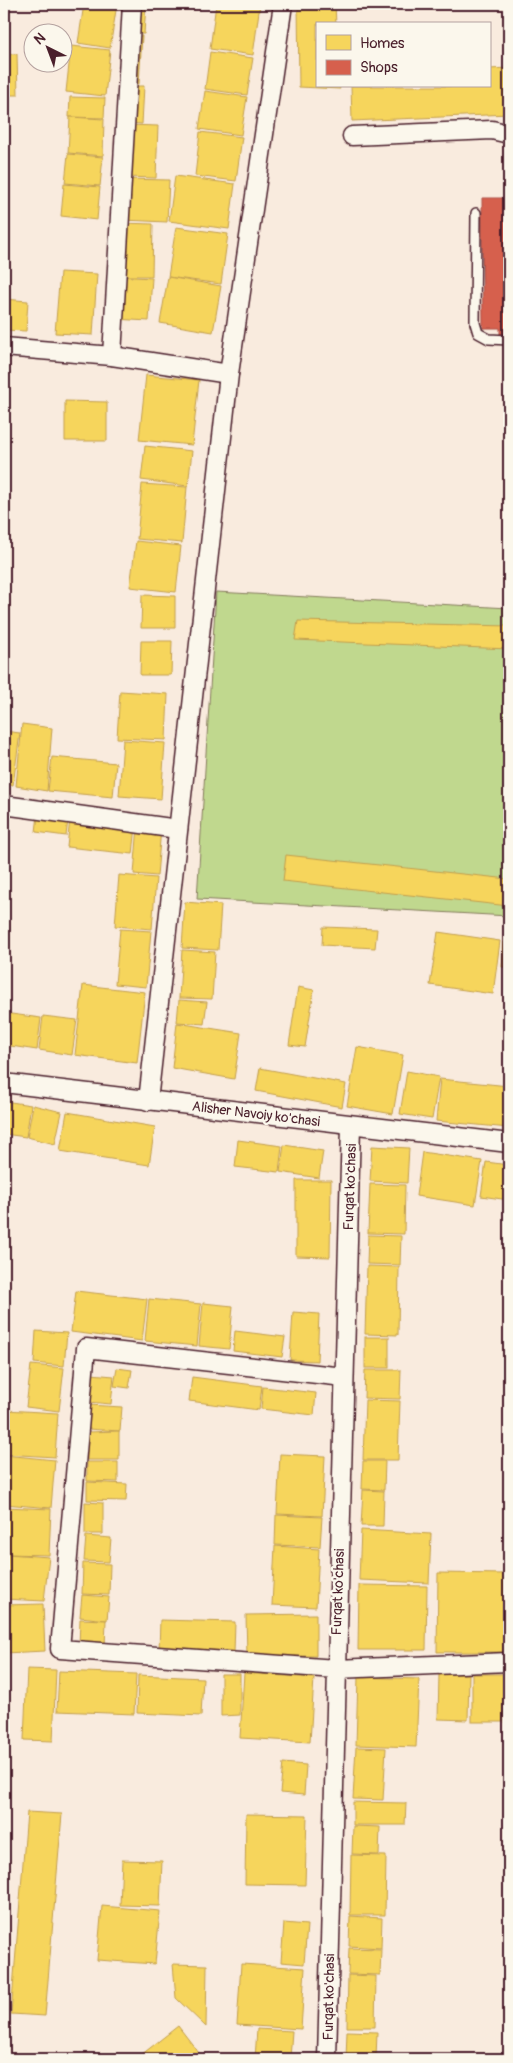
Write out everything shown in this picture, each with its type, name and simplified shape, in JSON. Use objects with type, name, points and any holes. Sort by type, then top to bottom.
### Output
[{"type":"street","points":[[112,356],[132,4]]},
{"type":"street","points":[[148,1101],[229,374],[283,4]]},
{"type":"street","points":[[352,136],[492,130],[509,134]]},
{"type":"street","points":[[4,347],[112,356],[229,374]]},
{"type":"street","points":[[4,805],[178,829]]},
{"type":"street","name":"Alisher Navoiy ko'chasi","points":[[4,1083],[509,1143]]},
{"type":"street","name":"Furqat ko'chasi","points":[[327,2059],[352,1125]]},
{"type":"street","points":[[344,1377],[86,1348],[60,1649],[336,1669],[509,1662]]},
{"type":"lane","points":[[476,213],[475,323],[478,333],[489,339],[509,340]]},
{"type":"green space","points":[[216,592],[509,608],[509,916],[197,899]]},
{"type":"building: Homes","points":[[84,4],[117,4],[110,48],[78,43]]},
{"type":"building: Homes","points":[[129,4],[146,4],[144,34],[127,34]]},
{"type":"building: Homes","points":[[216,4],[260,4],[253,55],[210,49]]},
{"type":"building: Homes","points":[[298,4],[335,4],[336,22],[316,22],[316,88],[299,87]]},
{"type":"building: Homes","points":[[127,35],[142,36],[139,84],[124,83]]},
{"type":"building: Homes","points":[[72,46],[110,50],[105,96],[66,92],[68,72],[72,72]]},
{"type":"building: Homes","points":[[210,52],[253,58],[247,95],[205,89]]},
{"type":"building: Homes","points":[[4,54],[17,54],[18,95],[4,95]]},
{"type":"building: Homes","points":[[509,68],[509,114],[352,121],[351,88],[490,88],[490,69]]},
{"type":"building: Homes","points":[[129,86],[144,86],[142,124],[127,123]]},
{"type":"building: Homes","points":[[205,91],[247,97],[241,135],[199,129]]},
{"type":"building: Homes","points":[[70,97],[105,98],[104,118],[69,117]]},
{"type":"building: Homes","points":[[70,117],[104,119],[103,156],[68,153]]},
{"type":"building: Homes","points":[[129,125],[158,126],[156,178],[126,177]]},
{"type":"building: Homes","points":[[200,132],[242,137],[236,181],[195,176]]},
{"type":"building: Homes","points":[[68,154],[103,157],[100,186],[65,183]]},
{"type":"building: Homes","points":[[175,176],[235,184],[229,229],[169,221]]},
{"type":"building: Homes","points":[[124,179],[169,180],[167,222],[123,220]]},
{"type":"building: Homes","points":[[64,184],[100,187],[97,220],[61,216]]},
{"type":"building: Homes","points":[[122,223],[153,224],[152,276],[121,276]]},
{"type":"building: Homes","points":[[176,227],[228,234],[221,284],[168,277]]},
{"type":"building: Homes","points":[[60,272],[97,274],[93,335],[55,333]]},
{"type":"building: Homes","points":[[117,276],[152,278],[149,321],[114,319]]},
{"type":"building: Homes","points":[[168,277],[221,286],[213,332],[160,323]]},
{"type":"building: Homes","points":[[4,299],[28,301],[26,331],[4,330]]},
{"type":"building: Homes","points":[[146,375],[199,380],[192,445],[139,440]]},
{"type":"building: Homes","points":[[65,401],[107,402],[107,441],[65,441]]},
{"type":"building: Homes","points":[[145,446],[192,451],[188,486],[141,480]]},
{"type":"building: Homes","points":[[142,484],[187,487],[182,543],[137,539]]},
{"type":"building: Homes","points":[[136,541],[181,546],[176,592],[130,587]]},
{"type":"building: Homes","points":[[142,595],[175,596],[175,628],[141,628]]},
{"type":"building: Homes","points":[[298,621],[509,626],[509,649],[295,640]]},
{"type":"building: Homes","points":[[141,641],[172,641],[171,675],[140,675]]},
{"type":"building: Homes","points":[[120,691],[168,694],[166,740],[117,738]]},
{"type":"building: Homes","points":[[22,724],[52,728],[47,791],[16,786]]},
{"type":"building: Homes","points":[[4,731],[20,733],[13,785],[4,784]]},
{"type":"building: Homes","points":[[123,740],[165,743],[161,799],[119,796]]},
{"type":"building: Homes","points":[[52,757],[116,763],[113,797],[48,791]]},
{"type":"building: Homes","points":[[4,811],[11,812],[5,866],[4,866]]},
{"type":"building: Homes","points":[[38,815],[68,819],[66,836],[36,832]]},
{"type":"building: Homes","points":[[70,819],[136,826],[133,854],[67,847]]},
{"type":"building: Homes","points":[[138,826],[161,828],[157,876],[134,874]]},
{"type":"building: Homes","points":[[286,855],[509,879],[509,906],[283,881]]},
{"type":"building: Homes","points":[[119,875],[156,878],[152,929],[115,926]]},
{"type":"building: Homes","points":[[185,902],[221,905],[218,950],[182,948]]},
{"type":"building: Homes","points":[[323,927],[377,929],[375,948],[322,945]]},
{"type":"building: Homes","points":[[120,929],[151,931],[146,987],[115,984]]},
{"type":"building: Homes","points":[[505,931],[509,932],[509,967],[502,967]]},
{"type":"building: Homes","points":[[438,932],[500,941],[493,994],[430,985]]},
{"type":"building: Homes","points":[[182,950],[215,952],[212,999],[179,998]]},
{"type":"building: Homes","points":[[83,985],[145,992],[137,1063],[75,1055]]},
{"type":"building: Homes","points":[[298,987],[314,990],[305,1047],[289,1045]]},
{"type":"building: Homes","points":[[179,1000],[207,1002],[204,1024],[177,1022]]},
{"type":"building: Homes","points":[[4,1013],[41,1018],[37,1050],[4,1045]]},
{"type":"building: Homes","points":[[43,1016],[77,1020],[72,1055],[39,1050]]},
{"type":"building: Homes","points":[[177,1023],[241,1033],[234,1079],[172,1068]]},
{"type":"building: Homes","points":[[357,1047],[403,1055],[393,1114],[347,1106]]},
{"type":"building: Homes","points":[[260,1068],[346,1084],[342,1107],[256,1091]]},
{"type":"building: Homes","points":[[407,1071],[439,1077],[432,1119],[400,1114]]},
{"type":"building: Homes","points":[[440,1079],[509,1086],[509,1128],[436,1121]]},
{"type":"building: Homes","points":[[4,1101],[31,1105],[26,1137],[4,1134]]},
{"type":"building: Homes","points":[[33,1105],[62,1112],[55,1144],[27,1137]]},
{"type":"building: Homes","points":[[67,1112],[155,1127],[149,1165],[60,1151]]},
{"type":"building: Homes","points":[[238,1140],[282,1146],[279,1172],[235,1167]]},
{"type":"building: Homes","points":[[284,1145],[323,1151],[319,1178],[280,1172]]},
{"type":"building: Homes","points":[[372,1146],[409,1148],[407,1183],[370,1181]]},
{"type":"building: Homes","points":[[422,1152],[482,1161],[475,1205],[416,1196]]},
{"type":"building: Homes","points":[[486,1162],[509,1165],[509,1200],[481,1196]]},
{"type":"building: Homes","points":[[296,1180],[331,1180],[330,1257],[296,1256]]},
{"type":"building: Homes","points":[[370,1184],[405,1185],[404,1234],[368,1233]]},
{"type":"building: Homes","points":[[368,1235],[401,1236],[400,1265],[367,1264]]},
{"type":"building: Homes","points":[[367,1266],[399,1267],[398,1335],[365,1334]]},
{"type":"building: Homes","points":[[76,1291],[147,1299],[142,1341],[71,1332]]},
{"type":"building: Homes","points":[[149,1299],[201,1304],[197,1346],[145,1341]]},
{"type":"building: Homes","points":[[203,1303],[233,1306],[229,1349],[199,1346]]},
{"type":"building: Homes","points":[[293,1312],[319,1314],[317,1361],[290,1360]]},
{"type":"building: Homes","points":[[36,1331],[67,1333],[64,1366],[34,1363]]},
{"type":"building: Homes","points":[[235,1331],[285,1337],[282,1357],[233,1351]]},
{"type":"building: Homes","points":[[365,1337],[389,1337],[389,1368],[365,1368]]},
{"type":"building: Homes","points":[[31,1365],[64,1368],[59,1411],[26,1407]]},
{"type":"building: Homes","points":[[117,1368],[132,1370],[129,1388],[114,1386]]},
{"type":"building: Homes","points":[[365,1370],[401,1370],[400,1399],[364,1398]]},
{"type":"building: Homes","points":[[91,1374],[114,1376],[111,1404],[88,1402]]},
{"type":"building: Homes","points":[[192,1377],[262,1386],[259,1410],[189,1401]]},
{"type":"building: Homes","points":[[263,1387],[316,1393],[314,1415],[261,1409]]},
{"type":"building: Homes","points":[[365,1400],[400,1401],[398,1460],[363,1460]]},
{"type":"building: Homes","points":[[88,1405],[122,1407],[120,1431],[87,1429]]},
{"type":"building: Homes","points":[[6,1410],[58,1413],[55,1457],[4,1454]]},
{"type":"building: Homes","points":[[119,1431],[119,1460],[87,1460],[87,1432]]},
{"type":"building: Homes","points":[[280,1454],[325,1456],[322,1516],[277,1514]]},
{"type":"building: Homes","points":[[4,1455],[55,1460],[51,1508],[4,1504]]},
{"type":"building: Homes","points":[[363,1461],[385,1461],[384,1490],[362,1489]]},
{"type":"building: Homes","points":[[87,1462],[118,1462],[118,1482],[87,1481]]},
{"type":"building: Homes","points":[[87,1482],[127,1484],[126,1501],[87,1500]]},
{"type":"building: Homes","points":[[363,1490],[384,1491],[383,1526],[361,1526]]},
{"type":"building: Homes","points":[[85,1502],[103,1503],[103,1534],[85,1534]]},
{"type":"building: Homes","points":[[5,1507],[51,1509],[49,1555],[4,1554]]},
{"type":"building: Homes","points":[[276,1515],[322,1517],[320,1547],[275,1545]]},
{"type":"building: Homes","points":[[361,1530],[431,1534],[429,1583],[359,1580]]},
{"type":"building: Homes","points":[[86,1536],[111,1538],[109,1562],[84,1561]]},
{"type":"building: Homes","points":[[275,1546],[319,1549],[316,1607],[272,1605]]},
{"type":"building: Homes","points":[[8,1554],[49,1557],[44,1601],[4,1599]]},
{"type":"building: Homes","points":[[83,1563],[110,1564],[109,1595],[82,1594]]},
{"type":"building: Homes","points":[[438,1573],[505,1574],[504,1652],[437,1652]]},
{"type":"building: Homes","points":[[359,1585],[427,1586],[426,1650],[358,1650]]},
{"type":"building: Homes","points":[[82,1595],[109,1597],[107,1620],[80,1617]]},
{"type":"building: Homes","points":[[43,1604],[45,1651],[4,1653],[4,1605]]},
{"type":"building: Homes","points":[[316,1614],[316,1656],[247,1656],[246,1615]]},
{"type":"building: Homes","points":[[80,1619],[106,1620],[105,1648],[79,1647]]},
{"type":"building: Homes","points":[[160,1620],[235,1622],[234,1653],[159,1651]]},
{"type":"building: Homes","points":[[27,1669],[56,1670],[53,1741],[24,1740]]},
{"type":"building: Homes","points":[[59,1671],[136,1674],[134,1714],[57,1711]]},
{"type":"building: Homes","points":[[244,1673],[314,1678],[310,1742],[240,1738]]},
{"type":"building: Homes","points":[[221,1674],[240,1674],[240,1715],[221,1716]]},
{"type":"building: Homes","points":[[439,1674],[469,1674],[468,1720],[438,1719]]},
{"type":"building: Homes","points":[[472,1674],[503,1674],[503,1722],[472,1722]]},
{"type":"building: Homes","points":[[138,1675],[203,1678],[201,1716],[137,1713]]},
{"type":"building: Homes","points":[[358,1677],[419,1679],[416,1747],[356,1745]]},
{"type":"building: Homes","points":[[356,1747],[386,1748],[383,1800],[353,1799]]},
{"type":"building: Homes","points":[[283,1763],[306,1765],[304,1795],[280,1793]]},
{"type":"building: Homes","points":[[353,1802],[406,1803],[405,1825],[353,1825]]},
{"type":"building: Homes","points":[[27,1812],[62,1814],[45,2016],[11,2014]]},
{"type":"building: Homes","points":[[246,1814],[307,1815],[305,1885],[245,1884]]},
{"type":"building: Homes","points":[[353,1826],[380,1827],[379,1855],[352,1854]]},
{"type":"building: Homes","points":[[351,1855],[386,1856],[385,1915],[350,1915]]},
{"type":"building: Homes","points":[[122,1860],[162,1861],[160,1906],[120,1905]]},
{"type":"building: Homes","points":[[102,1906],[160,1911],[155,1964],[97,1960]]},
{"type":"building: Homes","points":[[350,1916],[382,1918],[381,1948],[349,1946]]},
{"type":"building: Homes","points":[[284,1923],[307,1925],[304,1964],[281,1962]]},
{"type":"building: Homes","points":[[349,1948],[381,1949],[380,1975],[348,1974]]},
{"type":"building: Homes","points":[[173,1964],[207,1965],[206,2027],[176,1998]]},
{"type":"building: Homes","points":[[241,1964],[305,1968],[301,2029],[237,2025]]},
{"type":"building: Homes","points":[[348,1975],[376,1976],[375,2027],[347,2027]]},
{"type":"building: Homes","points":[[178,2026],[202,2057],[199,2059],[136,2059]]},
{"type":"building: Homes","points":[[257,2029],[292,2031],[290,2059],[255,2059]]},
{"type":"building: Homes","points":[[347,2031],[377,2032],[376,2059],[346,2059]]},
{"type":"building: Shops","points":[[482,198],[509,198],[509,334],[500,334],[500,328],[483,328]]}]
